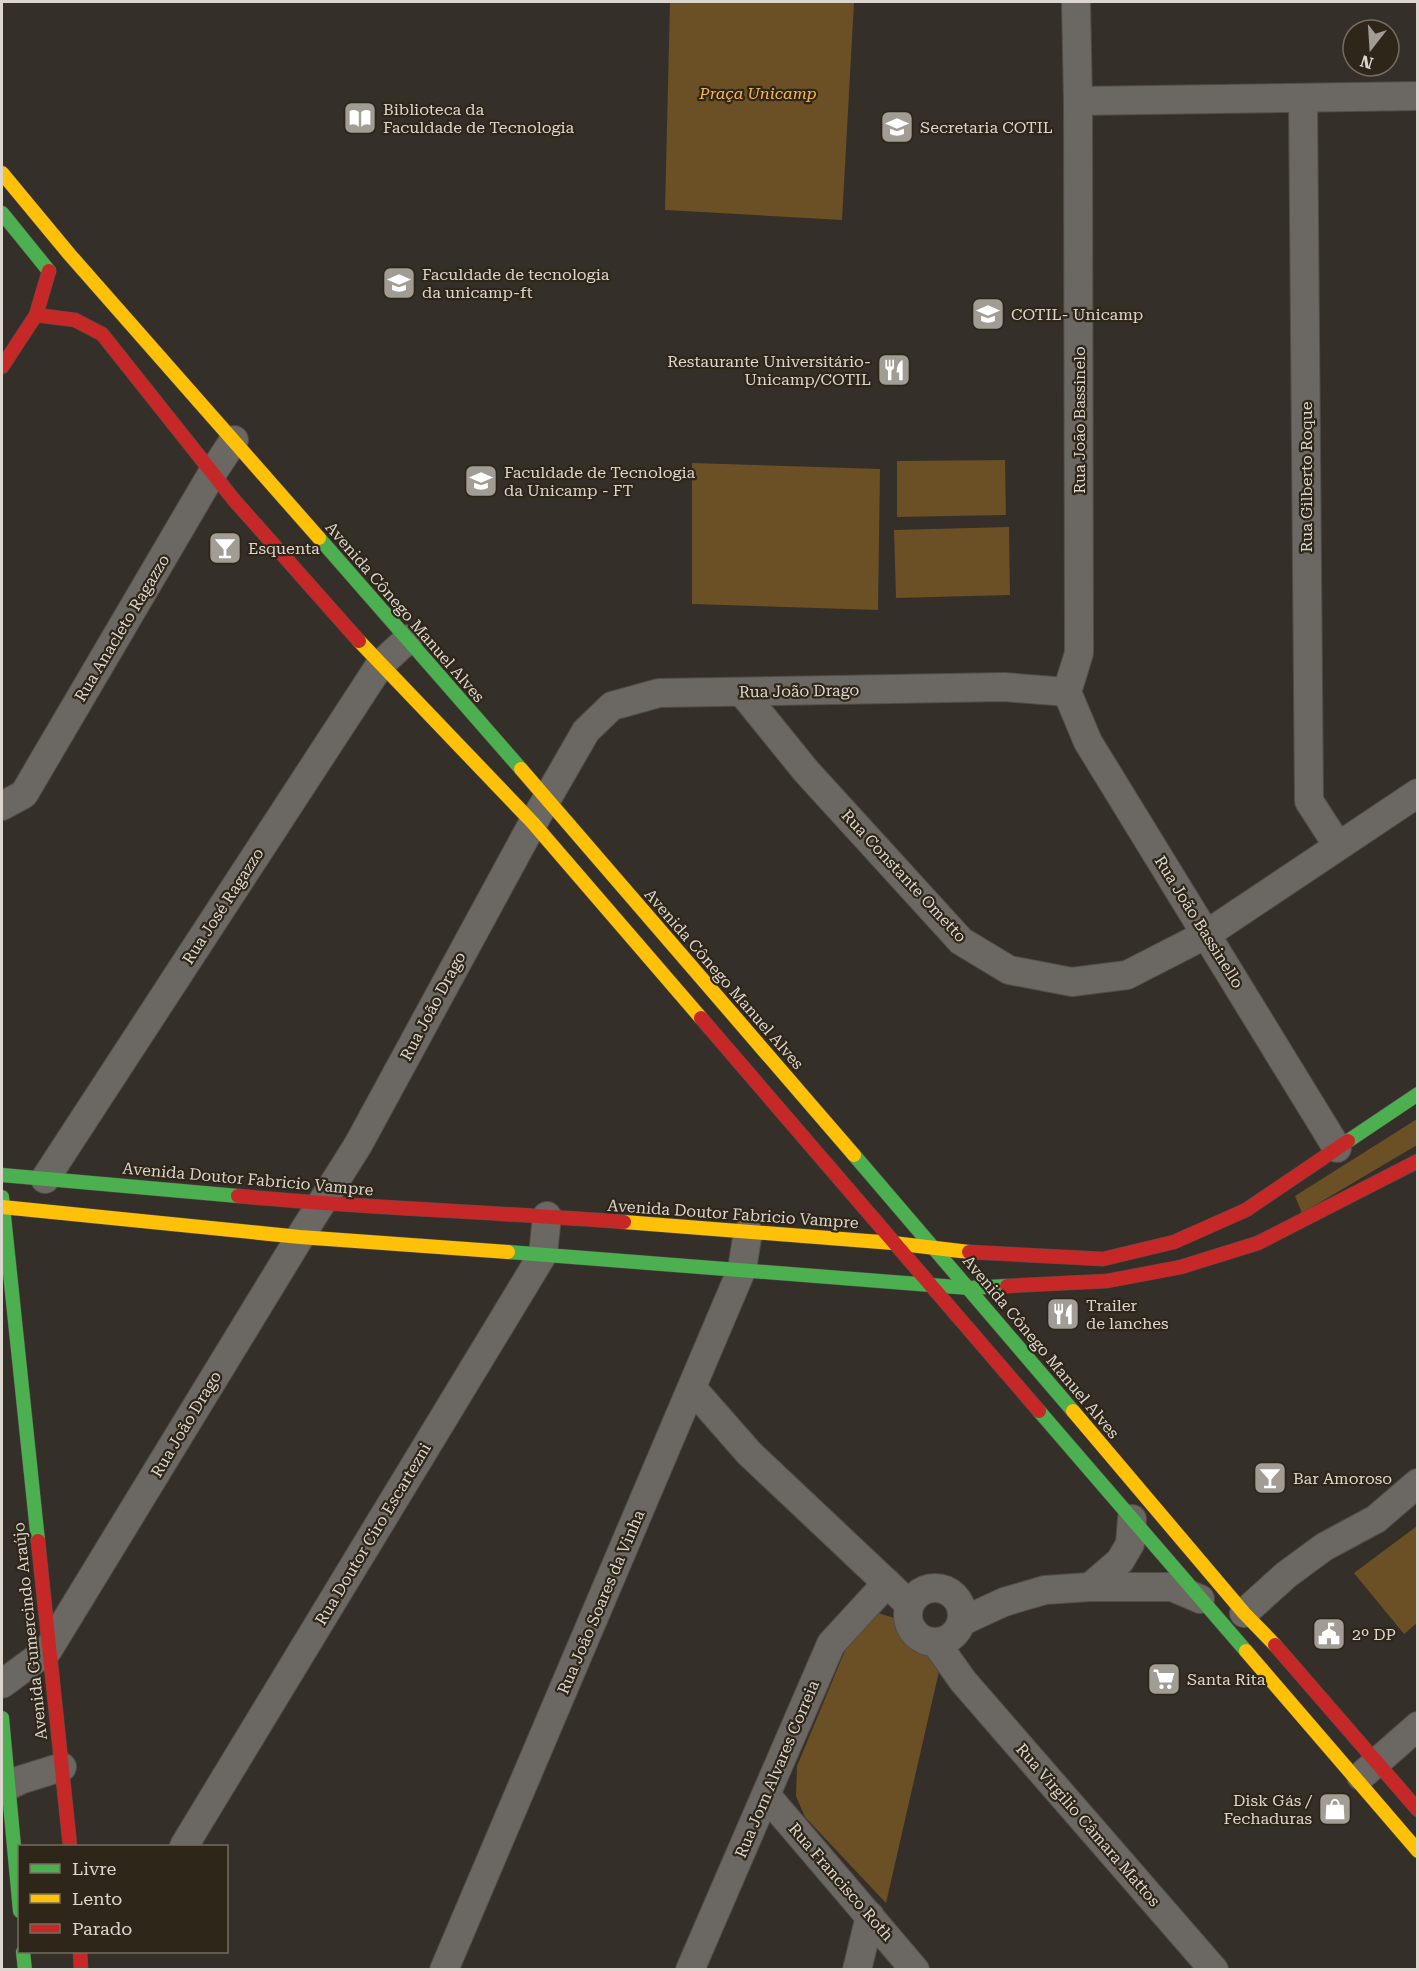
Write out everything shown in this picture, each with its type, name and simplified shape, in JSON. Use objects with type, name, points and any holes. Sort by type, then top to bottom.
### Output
[{"type":"main road","name":"Avenida Cônego Manuel Alves","points":[[2,173],[70,255],[408,639],[539,811],[892,1243],[1200,1599],[1367,1771],[1418,1810]]},
{"type":"main road","points":[[2,213],[49,271]]},
{"type":"main road","points":[[2,367],[36,315],[49,271],[70,255]]},
{"type":"main road","name":"Avenida Cônego Manuel Alves","points":[[36,315],[75,320],[102,334],[234,500],[381,665],[539,811],[934,1248],[1244,1612],[1272,1641],[1367,1771],[1418,1851]]},
{"type":"main road","name":"Avenida Doutor Fabricio Vampre","points":[[2,1175],[321,1204],[547,1216],[892,1243],[978,1253],[1103,1259],[1174,1242],[1246,1210],[1418,1094]]},
{"type":"main road","points":[[2,1207],[300,1237],[969,1288],[1107,1281],[1181,1267],[1258,1244],[1418,1161]]},
{"type":"main road","name":"Avenida Gumercindo Araújo","points":[[2,1197],[70,1845]]},
{"type":"main road","points":[[2,1718],[4,1787],[18,1896]]},
{"type":"main road","points":[[23,1953],[25,1970]]},
{"type":"main road","points":[[80,1953],[81,1970]]},
{"type":"street","name":"Rua João Bassinelo","points":[[1067,692],[1079,653],[1076,2]]},
{"type":"street","points":[[1078,101],[1418,96]]},
{"type":"street","name":"Rua Gilberto Roque","points":[[1303,99],[1309,801],[1338,846]]},
{"type":"street","name":"Rua Anacleto Ragazzo","points":[[2,806],[24,794],[234,440]]},
{"type":"street","name":"Rua José Ragazzo","points":[[45,1179],[381,665],[408,639]]},
{"type":"street","name":"Rua João Drago","points":[[2,1684],[48,1650],[358,1145],[539,811],[586,731],[612,706],[659,693],[1004,687],[1067,692]]},
{"type":"street","name":"Rua Constante Ometto","points":[[742,692],[806,771],[961,941],[1009,970],[1072,982],[1127,975],[1207,934],[1418,793]]},
{"type":"street","name":"Rua João Bassinello","points":[[1067,692],[1088,742],[1337,1148]]},
{"type":"street","name":"Rua Doutor Ciro Escartezni","points":[[185,1845],[543,1254],[547,1216]]},
{"type":"street","name":"Rua João Soares da Vinha","points":[[444,1970],[742,1269],[748,1232]]},
{"type":"street","points":[[692,1388],[749,1453],[887,1583],[914,1598]]},
{"type":"street","points":[[1244,1612],[1286,1575],[1324,1547],[1376,1519],[1418,1483]]},
{"type":"street","points":[[1090,1587],[1120,1561],[1130,1544],[1132,1519]]},
{"type":"street","name":"Rua Jorn Alvares Correia","points":[[690,1970],[831,1644],[887,1583]]},
{"type":"street","points":[[953,1626],[950,1591],[934,1587],[914,1598],[908,1623],[919,1637],[953,1626],[1004,1602],[1045,1590],[1090,1587],[1172,1587],[1200,1599]]},
{"type":"street","name":"Rua Virgilio Câmara Mattos","points":[[953,1626],[963,1682],[1214,1970]]},
{"type":"street","points":[[1367,1771],[1418,1726]]},
{"type":"street","points":[[4,1787],[62,1767]]},
{"type":"street","name":"Rua Francisco Roth","points":[[766,1795],[915,1970]]},
{"type":"street","points":[[857,1970],[870,1916]]},
{"type":"green space","name":"Praça Unicamp","points":[[670,2],[854,2],[842,220],[665,210]]},
{"type":"green space","points":[[1005,460],[1006,515],[897,517],[897,461]]},
{"type":"green space","points":[[692,463],[880,469],[878,610],[692,604]]},
{"type":"green space","points":[[1009,527],[1010,595],[896,598],[894,530]]},
{"type":"green space","points":[[1417,1119],[1417,1145],[1302,1213],[1295,1196]]},
{"type":"green space","points":[[1417,1526],[1417,1623],[1404,1634],[1354,1573]]},
{"type":"green space","points":[[878,1613],[901,1620],[940,1667],[886,1903],[805,1817],[796,1796],[797,1766],[859,1617]]},
{"type":"traffic: fast","points":[[2,213],[49,271]]},
{"type":"traffic: fast","points":[[319,538],[521,769]]},
{"type":"traffic: fast","points":[[1348,1141],[1418,1094]]},
{"type":"traffic: fast","points":[[854,1155],[1073,1411]]},
{"type":"traffic: fast","points":[[2,1175],[238,1196]]},
{"type":"traffic: fast","points":[[2,1197],[38,1541]]},
{"type":"traffic: fast","points":[[508,1252],[969,1288],[1007,1286]]},
{"type":"traffic: fast","points":[[1039,1411],[1246,1651]]},
{"type":"traffic: fast","points":[[2,1718],[18,1890]]},
{"type":"traffic: fast","points":[[23,1953],[25,1970]]},
{"type":"traffic: slow","points":[[2,173],[70,255],[319,538]]},
{"type":"traffic: slow","points":[[359,641],[533,823],[701,1018]]},
{"type":"traffic: slow","points":[[521,769],[854,1155]]},
{"type":"traffic: slow","points":[[2,1207],[300,1237],[508,1252]]},
{"type":"traffic: slow","points":[[624,1222],[893,1243],[969,1252]]},
{"type":"traffic: slow","points":[[1073,1411],[1244,1613],[1275,1645]]},
{"type":"traffic: slow","points":[[1246,1651],[1418,1851]]},
{"type":"traffic: jam","points":[[2,367],[36,315],[49,271]]},
{"type":"traffic: jam","points":[[36,315],[75,320],[102,334],[234,500],[359,641]]},
{"type":"traffic: jam","points":[[701,1018],[1039,1411]]},
{"type":"traffic: jam","points":[[969,1252],[1103,1259],[1174,1242],[1246,1210],[1348,1141]]},
{"type":"traffic: jam","points":[[1007,1286],[1107,1281],[1181,1267],[1258,1243],[1418,1161]]},
{"type":"traffic: jam","points":[[238,1196],[624,1222]]},
{"type":"traffic: jam","points":[[38,1541],[70,1845]]},
{"type":"traffic: jam","points":[[1275,1645],[1418,1810]]},
{"type":"traffic: jam","points":[[80,1953],[81,1970]]},
{"type":"place","name":"Biblioteca da Faculdade de Tecnologia","points":[[360,118]]},
{"type":"place","name":"Secretaria COTIL","points":[[897,127]]},
{"type":"place","name":"Faculdade de tecnologia da unicamp-ft","points":[[399,283]]},
{"type":"place","name":"COTIL- Unicamp","points":[[988,314]]},
{"type":"place","name":"Restaurante Universitário- Unicamp/COTIL","points":[[894,370]]},
{"type":"place","name":"Faculdade de Tecnologia da Unicamp - FT","points":[[481,481]]},
{"type":"place","name":"Esquenta","points":[[225,548]]},
{"type":"place","name":"Trailer de lanches","points":[[1063,1314]]},
{"type":"place","name":"Bar Amoroso","points":[[1270,1478]]},
{"type":"place","name":"2º DP","points":[[1329,1634]]},
{"type":"place","name":"Santa Rita","points":[[1164,1679]]},
{"type":"place","name":"Disk Gás / Fechaduras","points":[[1335,1809]]}]
